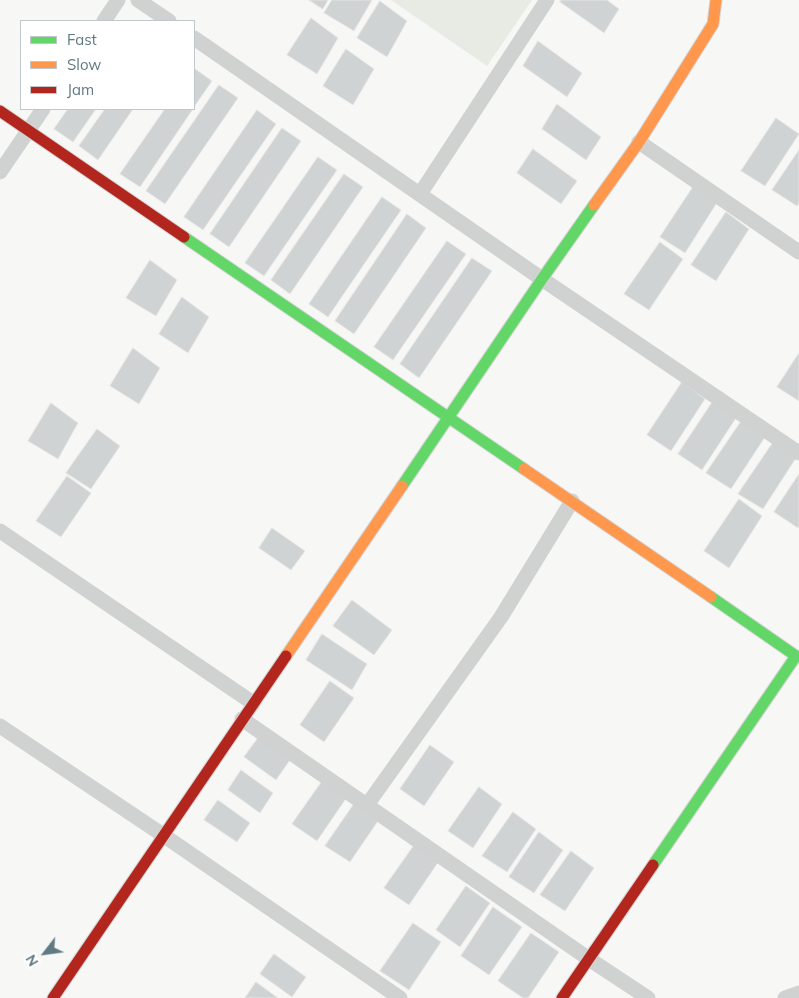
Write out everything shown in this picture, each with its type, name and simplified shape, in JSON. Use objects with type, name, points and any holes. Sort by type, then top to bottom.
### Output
[{"type":"street","points":[[105,20],[118,0]]},
{"type":"street","points":[[138,0],[168,20]]},
{"type":"street","points":[[420,194],[547,0]]},
{"type":"street","points":[[53,998],[162,835],[542,279],[639,142],[713,24],[716,0]]},
{"type":"street","points":[[195,39],[542,279],[799,453]]},
{"type":"street","points":[[0,172],[43,110]]},
{"type":"street","points":[[0,111],[798,657],[562,998]]},
{"type":"street","points":[[639,142],[799,252]]},
{"type":"street","points":[[367,805],[501,617],[572,501]]},
{"type":"street","points":[[0,531],[253,703]]},
{"type":"street","points":[[242,719],[648,998]]},
{"type":"street","points":[[0,726],[400,998]]},
{"type":"street","points":[[785,998],[799,992]]},
{"type":"shaded area","points":[[391,0],[532,0],[487,66]]},
{"type":"building","points":[[309,0],[328,0],[323,9]]},
{"type":"building","points":[[332,0],[372,0],[354,31],[324,13]]},
{"type":"building","points":[[561,0],[607,0],[619,9],[604,33],[560,2]]},
{"type":"building","points":[[380,1],[407,21],[387,57],[357,38]]},
{"type":"building","points":[[311,18],[338,38],[317,74],[287,55]]},
{"type":"building","points":[[538,41],[582,73],[567,97],[523,66]]},
{"type":"building","points":[[346,49],[374,69],[353,105],[323,86]]},
{"type":"building","points":[[195,69],[212,81],[195,106]]},
{"type":"building","points":[[219,85],[238,98],[165,204],[146,191]]},
{"type":"building","points":[[557,104],[601,137],[586,160],[542,129]]},
{"type":"building","points":[[67,110],[95,110],[73,142],[54,129]]},
{"type":"building","points":[[104,110],[132,110],[98,160],[79,146]]},
{"type":"building","points":[[164,110],[192,110],[140,187],[120,174]]},
{"type":"building","points":[[257,110],[276,124],[203,230],[184,217]]},
{"type":"building","points":[[776,118],[799,134],[765,186],[741,171]]},
{"type":"building","points":[[282,128],[301,141],[229,247],[210,234]]},
{"type":"building","points":[[533,149],[577,181],[561,204],[517,173]]},
{"type":"building","points":[[799,150],[799,203],[797,206],[772,190]]},
{"type":"building","points":[[318,157],[337,170],[264,276],[245,263]]},
{"type":"building","points":[[344,174],[363,187],[290,294],[271,280]]},
{"type":"building","points":[[695,184],[718,201],[685,253],[660,237]]},
{"type":"building","points":[[382,197],[401,210],[328,317],[309,304]]},
{"type":"building","points":[[726,212],[749,229],[716,281],[691,265]]},
{"type":"building","points":[[407,214],[426,228],[354,334],[335,321]]},
{"type":"building","points":[[447,241],[466,254],[393,360],[374,347]]},
{"type":"building","points":[[660,242],[683,259],[649,310],[624,294]]},
{"type":"building","points":[[472,258],[492,271],[419,378],[400,364]]},
{"type":"building","points":[[150,260],[177,280],[156,316],[126,298]]},
{"type":"building","points":[[182,297],[209,317],[188,353],[159,334]]},
{"type":"building","points":[[133,348],[160,368],[139,404],[110,386]]},
{"type":"building","points":[[799,353],[799,401],[777,387]]},
{"type":"building","points":[[682,382],[705,399],[671,451],[647,435]]},
{"type":"building","points":[[713,401],[736,418],[702,470],[678,454]]},
{"type":"building","points":[[51,403],[78,423],[58,459],[28,441]]},
{"type":"building","points":[[742,420],[765,437],[731,489],[706,473]]},
{"type":"building","points":[[97,429],[120,446],[91,489],[66,473]]},
{"type":"building","points":[[774,441],[796,458],[763,509],[738,494]]},
{"type":"building","points":[[799,474],[799,527],[798,528],[774,512]]},
{"type":"building","points":[[67,476],[91,493],[61,537],[36,521]]},
{"type":"building","points":[[739,499],[762,516],[729,568],[704,551]]},
{"type":"building","points":[[272,528],[305,551],[291,570],[259,548]]},
{"type":"building","points":[[352,600],[392,630],[374,655],[333,626]]},
{"type":"building","points":[[322,634],[367,664],[352,690],[306,660]]},
{"type":"building","points":[[330,681],[354,698],[324,742],[300,725]]},
{"type":"building","points":[[258,738],[290,760],[276,780],[244,757]]},
{"type":"building","points":[[430,745],[454,762],[424,806],[400,789]]},
{"type":"building","points":[[241,770],[273,793],[260,813],[228,790]]},
{"type":"building","points":[[323,780],[347,797],[317,841],[292,824]]},
{"type":"building","points":[[479,787],[502,804],[473,848],[448,831]]},
{"type":"building","points":[[218,800],[250,823],[237,842],[204,820]]},
{"type":"building","points":[[356,801],[380,818],[350,862],[325,846]]},
{"type":"building","points":[[513,812],[536,829],[507,872],[482,856]]},
{"type":"building","points":[[539,832],[563,850],[534,893],[509,877]]},
{"type":"building","points":[[415,844],[439,861],[409,905],[384,888]]},
{"type":"building","points":[[571,851],[594,868],[565,911],[540,895]]},
{"type":"building","points":[[466,886],[490,903],[460,947],[436,930]]},
{"type":"building","points":[[493,907],[522,927],[489,975],[461,956]]},
{"type":"building","points":[[413,923],[441,942],[409,990],[380,971]]},
{"type":"building","points":[[531,933],[559,952],[528,998],[523,998],[498,981]]},
{"type":"building","points":[[274,954],[306,977],[292,997],[260,974]]},
{"type":"building","points":[[256,982],[278,998],[245,998]]},
{"type":"traffic: fast","points":[[402,486],[594,205]]},
{"type":"traffic: fast","points":[[184,237],[524,469]]},
{"type":"traffic: fast","points":[[653,865],[796,656],[711,597]]},
{"type":"traffic: slow","points":[[594,205],[639,142],[713,24],[716,0]]},
{"type":"traffic: slow","points":[[524,469],[711,597]]},
{"type":"traffic: slow","points":[[286,656],[402,486]]},
{"type":"traffic: jam","points":[[0,111],[184,237]]},
{"type":"traffic: jam","points":[[53,998],[286,656]]},
{"type":"traffic: jam","points":[[562,998],[653,865]]}]
